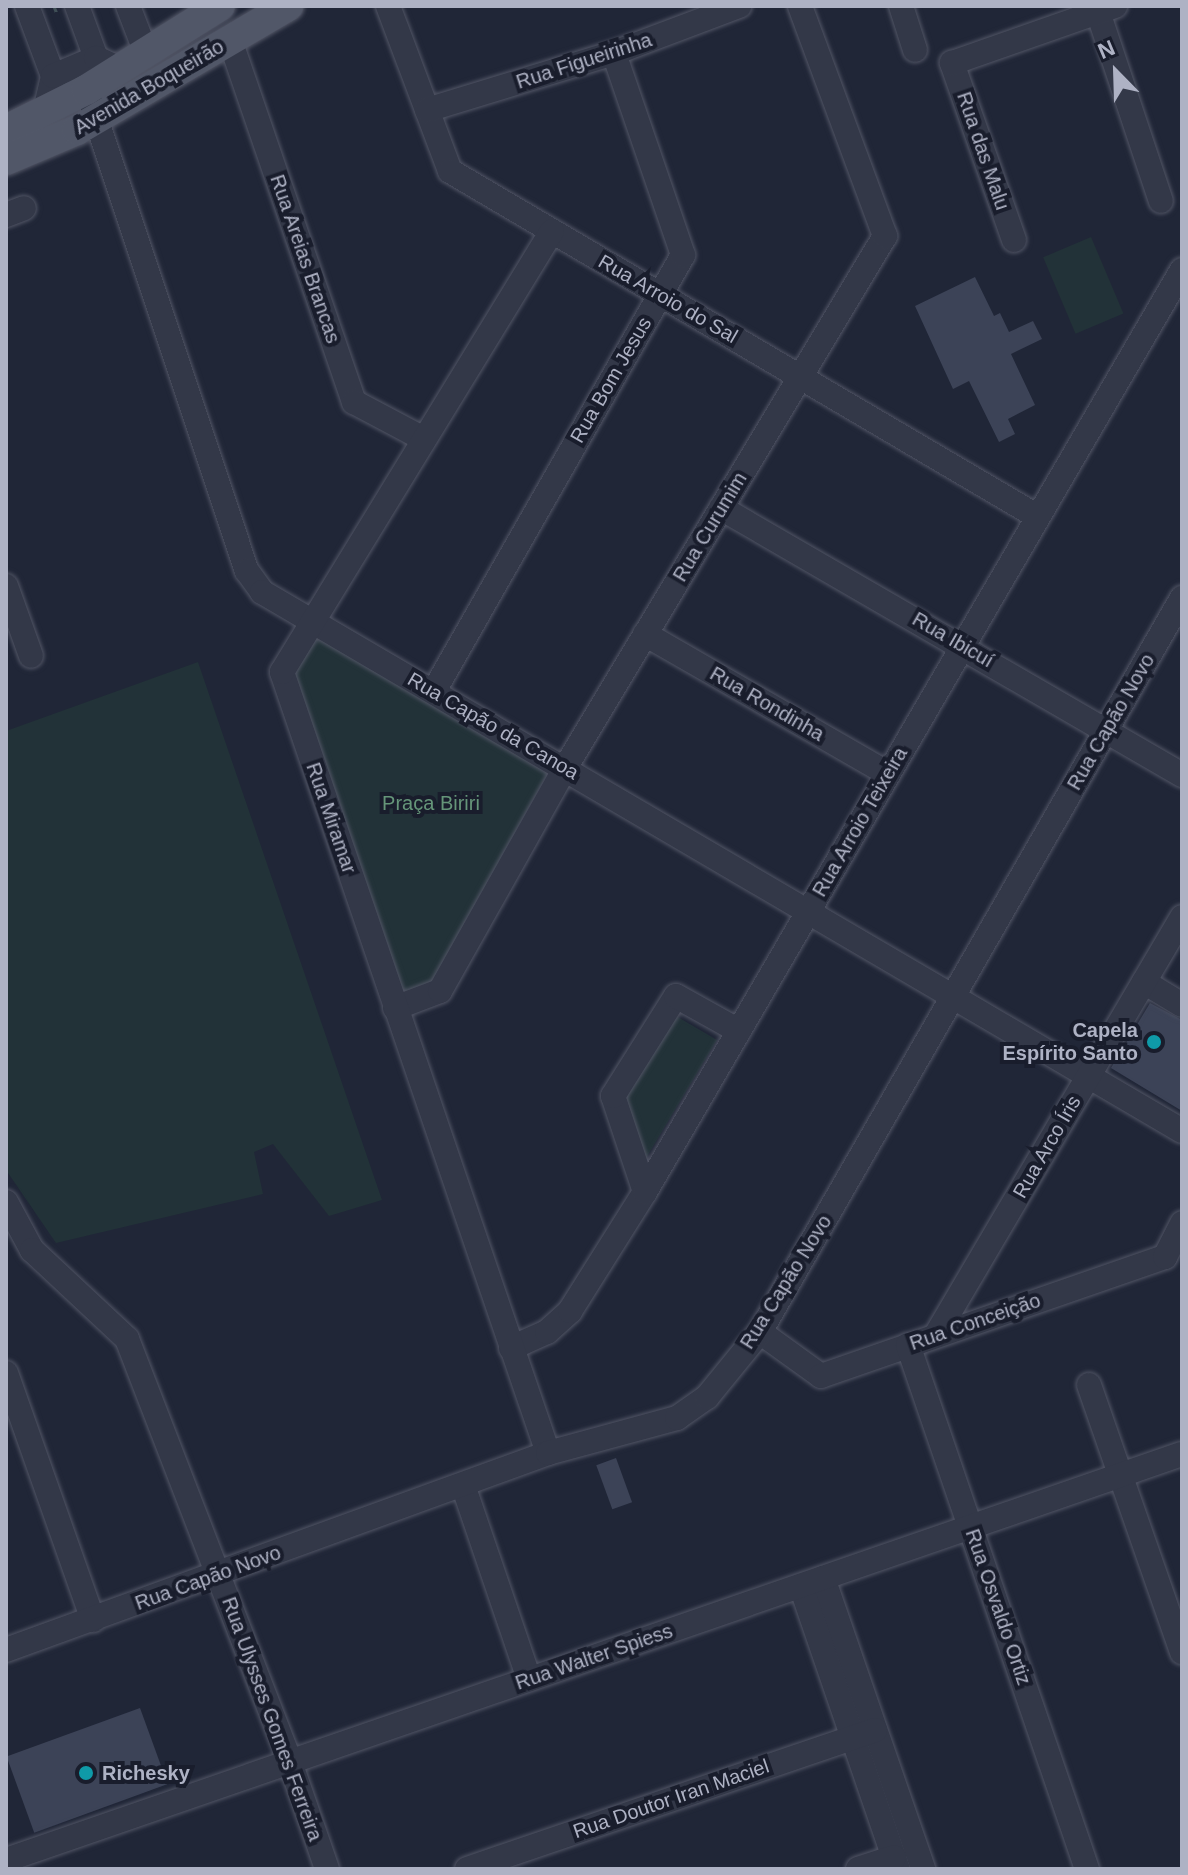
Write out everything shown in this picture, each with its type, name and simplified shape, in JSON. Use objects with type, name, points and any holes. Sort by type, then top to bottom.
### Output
[{"type":"main road","name":"Avenida Boqueirão","points":[[6,130],[86,90],[108,64],[146,53],[220,6]]},
{"type":"main road","name":"Avenida Boqueirão","points":[[6,160],[98,118],[288,6]]},
{"type":"street","points":[[27,6],[53,76],[45,111]]},
{"type":"street","points":[[53,76],[108,64],[77,6]]},
{"type":"street","points":[[128,6],[146,53]]},
{"type":"street","name":"Rua Arroio do Sal","points":[[388,6],[450,171],[1038,517]]},
{"type":"street","name":"Rua Figueirinha","points":[[427,110],[614,53],[739,6]]},
{"type":"street","name":"Rua Curumim","points":[[395,1008],[440,991],[565,768],[885,236],[800,6]]},
{"type":"street","points":[[901,6],[915,50]]},
{"type":"street","points":[[1107,9],[1161,201]]},
{"type":"street","name":"Rua das Malu","points":[[1014,240],[952,63],[1107,9]]},
{"type":"street","name":"Rua Areias Brancas","points":[[230,40],[354,402],[424,439]]},
{"type":"street","name":"Rua Bom Jesus","points":[[434,691],[683,255],[614,53]]},
{"type":"street","name":"Rua Capão da Canoa","points":[[86,90],[98,118],[247,571],[262,592],[1182,1131]]},
{"type":"street","name":"Rua Miramar","points":[[548,1453],[282,672],[311,619],[552,231]]},
{"type":"street","name":"Rua Arroio Teixeira","points":[[511,1348],[547,1332],[570,1311],[645,1192],[1182,270]]},
{"type":"street","name":"Rua Ibicuí","points":[[721,508],[1182,775]]},
{"type":"street","points":[[6,586],[25,658],[6,626]]},
{"type":"street","name":"Rua Capão Novo","points":[[6,1650],[548,1453],[677,1418],[707,1397],[760,1332],[1182,598]]},
{"type":"street","name":"Rua Rondinha","points":[[645,634],[888,774]]},
{"type":"street","name":"Rua Arco Íris","points":[[936,1335],[1182,917]]},
{"type":"street","points":[[1144,982],[1182,1005]]},
{"type":"street","points":[[645,1192],[613,1096],[676,996],[739,1031]]},
{"type":"street","name":"Rua Ulysses Gomes Ferreira","points":[[6,1202],[32,1250],[127,1339],[290,1762],[327,1869]]},
{"type":"street","name":"Rua Conceição","points":[[760,1332],[821,1376],[1165,1257],[1182,1223]]},
{"type":"street","name":"Rua Osvaldo Ortiz","points":[[908,1345],[1087,1869]]},
{"type":"street","points":[[6,1373],[93,1620]]},
{"type":"street","points":[[1089,1385],[1182,1652]]},
{"type":"street","name":"Rua Walter Spiess","points":[[6,1860],[1182,1454]]},
{"type":"street","points":[[463,1485],[529,1679]]},
{"type":"street","points":[[812,1582],[864,1734],[923,1869]]},
{"type":"street","points":[[858,1869],[896,1863],[864,1734]]},
{"type":"street","name":"Rua Doutor Iran Maciel","points":[[467,1869],[864,1734]]},
{"type":"green space","points":[[1091,237],[1123,313],[1076,334],[1043,257]]},
{"type":"green space","name":"Praça Biriri","points":[[315,633],[549,771],[432,982],[400,993],[292,674]]},
{"type":"green space","points":[[198,662],[382,1200],[329,1216],[273,1144],[254,1152],[263,1194],[56,1243],[6,1170],[6,731]]},
{"type":"green space","points":[[676,1016],[717,1040],[643,1163],[622,1105]]},
{"type":"building","points":[[975,277],[994,316],[1000,313],[1009,332],[1033,321],[1042,339],[1011,354],[1035,405],[1008,419],[1015,434],[999,442],[969,381],[953,389],[915,306]]},
{"type":"building","name":"Capela Espírito Santo","points":[[1150,1003],[1182,1020],[1182,1111],[1111,1068]]},
{"type":"building","points":[[616,1458],[632,1502],[612,1509],[596,1465]]},
{"type":"building","name":"Richesky","points":[[140,1708],[168,1784],[34,1833],[7,1757]]},
{"type":"place","name":"Capela Espírito Santo","points":[[1154,1042]]},
{"type":"place","name":"Richesky","points":[[86,1773]]}]
